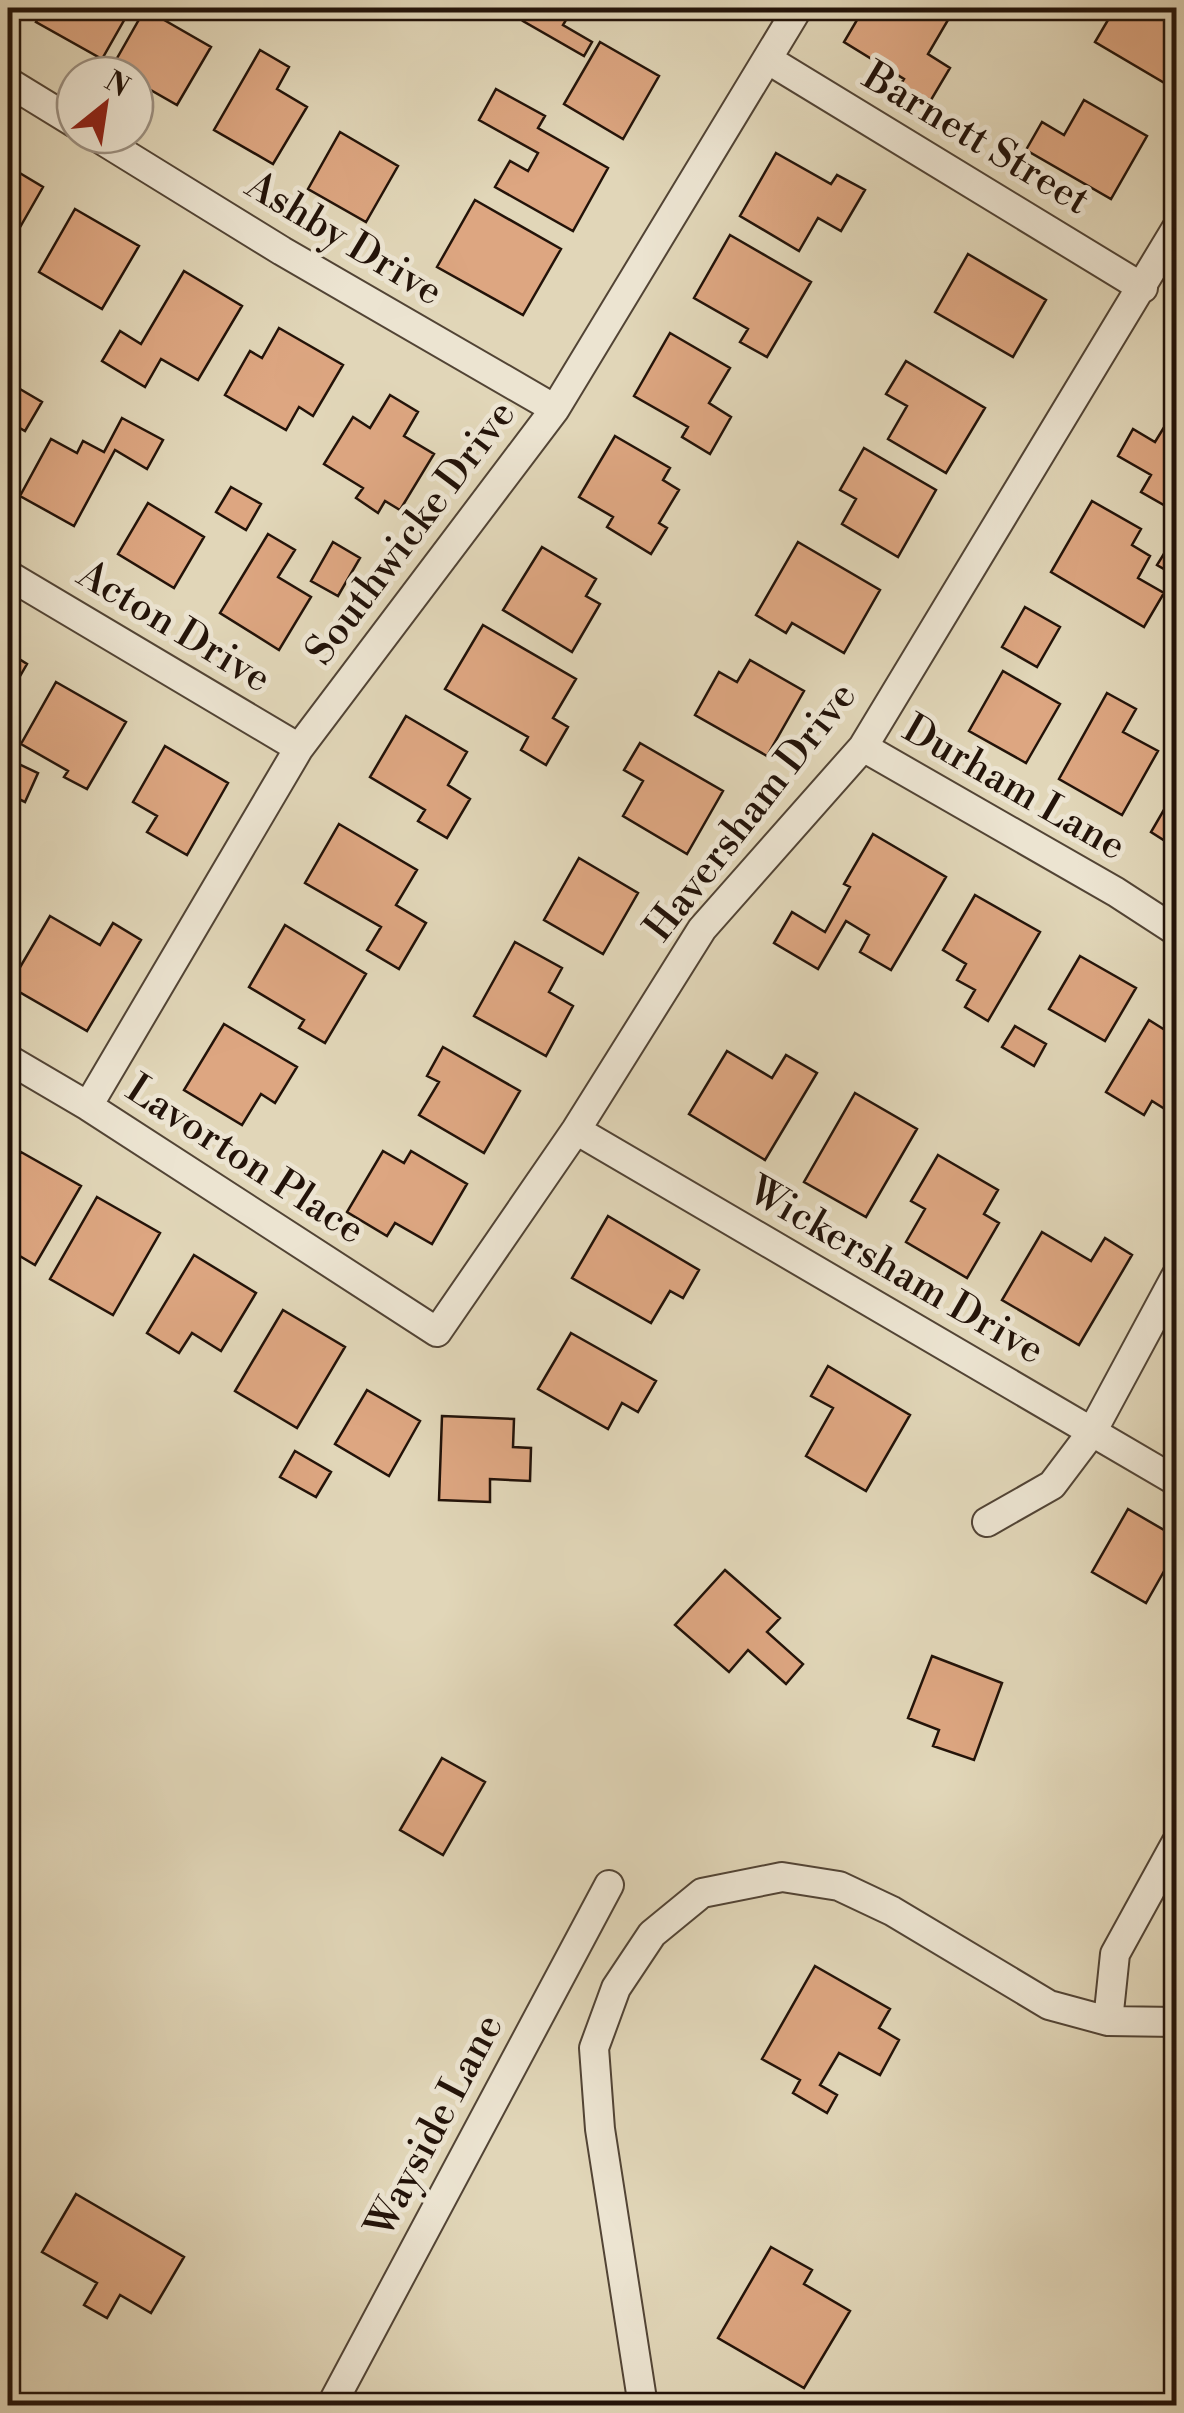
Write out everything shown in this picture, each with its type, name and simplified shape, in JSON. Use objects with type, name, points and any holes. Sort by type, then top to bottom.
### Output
[{"type":"street","name":"Southwicke Drive","points":[[88,1106],[299,748],[555,409],[798,8]]},
{"type":"street","name":"Barnett Street","points":[[767,59],[1143,288]]},
{"type":"street","points":[[8,82],[55,111]]},
{"type":"street","name":"Ashby Drive","points":[[126,155],[282,251],[555,409]]},
{"type":"street","name":"Haversham Drive","points":[[436,1332],[576,1130],[702,929],[862,747],[1176,229]]},
{"type":"street","name":"Acton Drive","points":[[8,575],[299,748]]},
{"type":"street","name":"Durham Lane","points":[[862,747],[1116,892],[1176,931]]},
{"type":"street","name":"Lavorton Place","points":[[8,1059],[88,1106],[436,1332]]},
{"type":"street","name":"Wickersham Drive","points":[[576,1130],[1176,1481]]},
{"type":"street","points":[[987,1522],[1052,1484],[1092,1432],[1176,1276]]},
{"type":"street","points":[[1108,2021],[1115,1954],[1176,1843]]},
{"type":"street","points":[[643,2406],[600,2129],[594,2048],[616,1988],[652,1934],[702,1893],[782,1876],[838,1886],[892,1912],[1049,2005],[1108,2021],[1176,2022]]},
{"type":"street","name":"Wayside Lane","points":[[331,2406],[609,1885]]},
{"type":"building","points":[[45,8],[131,8],[104,55],[95,55],[36,22]]},
{"type":"building","points":[[531,8],[573,8],[563,25],[592,42],[584,56],[523,21]]},
{"type":"building","points":[[864,8],[926,8],[948,20],[928,54],[950,68],[928,105],[899,87],[904,79],[844,42]]},
{"type":"building","points":[[1115,8],[1169,8],[1176,12],[1173,88],[1095,42]]},
{"type":"building","points":[[145,9],[211,47],[177,105],[155,92],[155,55],[119,55]]},
{"type":"building","points":[[600,42],[659,76],[623,139],[564,104]]},
{"type":"building","points":[[260,50],[289,67],[277,89],[307,107],[273,164],[214,130]]},
{"type":"building","points":[[496,89],[545,116],[538,128],[608,168],[573,231],[495,187],[510,161],[528,171],[538,153],[479,120]]},
{"type":"building","points":[[1084,100],[1147,136],[1111,199],[1026,150],[1042,122],[1064,135]]},
{"type":"building","points":[[340,132],[398,166],[366,222],[308,189]]},
{"type":"building","points":[[776,153],[831,184],[837,175],[865,190],[841,231],[818,218],[799,251],[740,216]]},
{"type":"building","points":[[8,166],[43,187],[15,236],[8,231]]},
{"type":"building","points":[[475,200],[561,249],[523,315],[437,267]]},
{"type":"building","points":[[75,209],[139,246],[102,309],[39,272]]},
{"type":"building","points":[[730,235],[811,282],[767,357],[740,342],[748,329],[694,298]]},
{"type":"building","points":[[968,254],[1046,300],[1013,357],[935,312]]},
{"type":"building","points":[[184,271],[242,306],[198,380],[161,359],[145,387],[102,361],[120,331],[141,344]]},
{"type":"building","points":[[279,328],[343,365],[313,416],[299,407],[286,430],[225,395],[250,351],[262,358]]},
{"type":"building","points":[[670,333],[730,368],[709,403],[731,417],[710,454],[682,437],[688,427],[634,396]]},
{"type":"building","points":[[906,361],[985,408],[946,473],[888,439],[907,406],[886,394]]},
{"type":"building","points":[[8,382],[42,402],[25,431],[11,423],[8,428]]},
{"type":"building","points":[[390,395],[418,412],[404,436],[434,454],[400,510],[385,501],[378,513],[356,498],[363,488],[324,464],[353,417],[370,428]]},
{"type":"building","points":[[1174,411],[1176,512],[1141,492],[1151,475],[1118,456],[1133,429],[1155,442]]},
{"type":"building","points":[[122,418],[163,440],[147,469],[115,450],[74,526],[20,496],[51,439],[77,453],[83,441],[104,452]]},
{"type":"building","points":[[615,436],[670,468],[663,480],[679,490],[659,523],[667,528],[651,554],[607,527],[613,517],[579,497]]},
{"type":"building","points":[[864,448],[936,490],[898,557],[842,524],[856,499],[840,490]]},
{"type":"building","points":[[231,487],[261,504],[246,530],[216,512]]},
{"type":"building","points":[[1092,501],[1141,529],[1132,545],[1150,556],[1138,578],[1164,593],[1144,627],[1051,572]]},
{"type":"building","points":[[148,503],[204,537],[174,588],[118,554]]},
{"type":"building","points":[[268,534],[295,550],[278,577],[311,597],[279,650],[220,613]]},
{"type":"building","points":[[1173,539],[1176,541],[1176,576],[1157,565]]},
{"type":"building","points":[[333,542],[360,558],[338,596],[311,581]]},
{"type":"building","points":[[798,542],[880,590],[844,653],[792,623],[786,633],[756,615]]},
{"type":"building","points":[[542,547],[596,579],[586,596],[600,604],[572,652],[503,610]]},
{"type":"building","points":[[1025,607],[1060,627],[1037,667],[1002,647]]},
{"type":"building","points":[[483,625],[576,679],[553,718],[568,727],[546,765],[521,750],[528,737],[445,689]]},
{"type":"building","points":[[8,652],[27,664],[8,697]]},
{"type":"building","points":[[750,660],[804,691],[767,756],[695,715],[719,672],[737,682]]},
{"type":"building","points":[[1003,671],[1060,704],[1026,763],[969,731]]},
{"type":"building","points":[[56,682],[126,722],[87,789],[64,777],[68,771],[21,744]]},
{"type":"building","points":[[1107,693],[1136,709],[1123,732],[1158,751],[1122,815],[1059,779]]},
{"type":"building","points":[[406,716],[467,752],[448,785],[470,799],[447,838],[418,821],[425,810],[370,777]]},
{"type":"building","points":[[640,743],[723,791],[687,854],[623,816],[643,781],[624,770]]},
{"type":"building","points":[[165,746],[228,783],[187,855],[147,832],[157,816],[133,802]]},
{"type":"building","points":[[8,759],[38,773],[25,802],[8,794]]},
{"type":"building","points":[[1176,789],[1176,848],[1151,832]]},
{"type":"building","points":[[339,824],[417,870],[396,905],[426,923],[399,969],[367,950],[381,927],[305,883]]},
{"type":"building","points":[[873,834],[946,877],[891,970],[860,952],[869,935],[846,921],[818,969],[774,943],[792,912],[825,932],[850,887],[844,884]]},
{"type":"building","points":[[579,858],[638,893],[603,954],[544,920]]},
{"type":"building","points":[[8,862],[19,869],[8,888]]},
{"type":"building","points":[[975,895],[1040,932],[988,1021],[965,1007],[975,990],[957,980],[966,964],[943,950]]},
{"type":"building","points":[[50,916],[100,945],[113,923],[141,940],[87,1031],[9,986]]},
{"type":"building","points":[[285,925],[366,974],[325,1043],[299,1028],[304,1020],[249,987]]},
{"type":"building","points":[[515,942],[562,968],[549,992],[573,1006],[546,1056],[474,1016]]},
{"type":"building","points":[[1080,956],[1136,988],[1105,1041],[1049,1009]]},
{"type":"building","points":[[1149,1020],[1176,1037],[1176,1116],[1152,1101],[1144,1115],[1106,1092]]},
{"type":"building","points":[[224,1024],[297,1067],[275,1103],[261,1094],[242,1125],[184,1090]]},
{"type":"building","points":[[1015,1026],[1046,1044],[1034,1066],[1002,1047]]},
{"type":"building","points":[[443,1047],[520,1091],[484,1153],[419,1115],[439,1082],[427,1076]]},
{"type":"building","points":[[727,1051],[772,1078],[786,1055],[817,1073],[765,1160],[689,1114]]},
{"type":"building","points":[[855,1093],[917,1129],[866,1217],[804,1182]]},
{"type":"building","points":[[383,1151],[404,1163],[411,1151],[467,1184],[432,1244],[395,1223],[387,1236],[347,1212]]},
{"type":"building","points":[[21,1152],[81,1186],[35,1265],[8,1249],[8,1175]]},
{"type":"building","points":[[938,1155],[998,1190],[984,1214],[999,1223],[967,1278],[906,1242],[925,1209],[911,1201]]},
{"type":"building","points":[[97,1197],[160,1233],[113,1315],[50,1279]]},
{"type":"building","points":[[608,1216],[699,1270],[683,1298],[670,1291],[651,1323],[572,1278]]},
{"type":"building","points":[[1042,1232],[1091,1261],[1105,1238],[1132,1255],[1079,1345],[1002,1300]]},
{"type":"building","points":[[194,1255],[256,1293],[221,1351],[192,1333],[179,1353],[147,1333]]},
{"type":"building","points":[[283,1310],[345,1347],[297,1428],[235,1391]]},
{"type":"building","points":[[571,1333],[656,1381],[638,1412],[622,1403],[608,1429],[538,1389]]},
{"type":"building","points":[[828,1366],[910,1415],[866,1491],[806,1456],[833,1408],[811,1396]]},
{"type":"building","points":[[367,1390],[420,1421],[389,1476],[335,1444]]},
{"type":"building","points":[[442,1416],[514,1419],[513,1447],[531,1448],[530,1481],[490,1479],[490,1502],[439,1500]]},
{"type":"building","points":[[295,1451],[331,1472],[316,1497],[280,1477]]},
{"type":"building","points":[[1128,1509],[1176,1537],[1176,1550],[1146,1603],[1092,1572]]},
{"type":"building","points":[[725,1570],[780,1618],[767,1632],[803,1664],[786,1684],[748,1650],[729,1672],[675,1625]]},
{"type":"building","points":[[932,1656],[1002,1683],[974,1760],[933,1746],[939,1730],[908,1718]]},
{"type":"building","points":[[442,1758],[485,1782],[443,1855],[400,1830]]},
{"type":"building","points":[[815,1966],[890,2009],[879,2028],[899,2040],[880,2075],[839,2053],[820,2085],[837,2095],[827,2113],[793,2093],[800,2080],[762,2059]]},
{"type":"building","points":[[76,2194],[184,2257],[151,2313],[120,2295],[107,2318],[84,2305],[97,2283],[42,2252]]},
{"type":"building","points":[[771,2247],[812,2270],[804,2284],[850,2311],[804,2388],[718,2338]]}]
